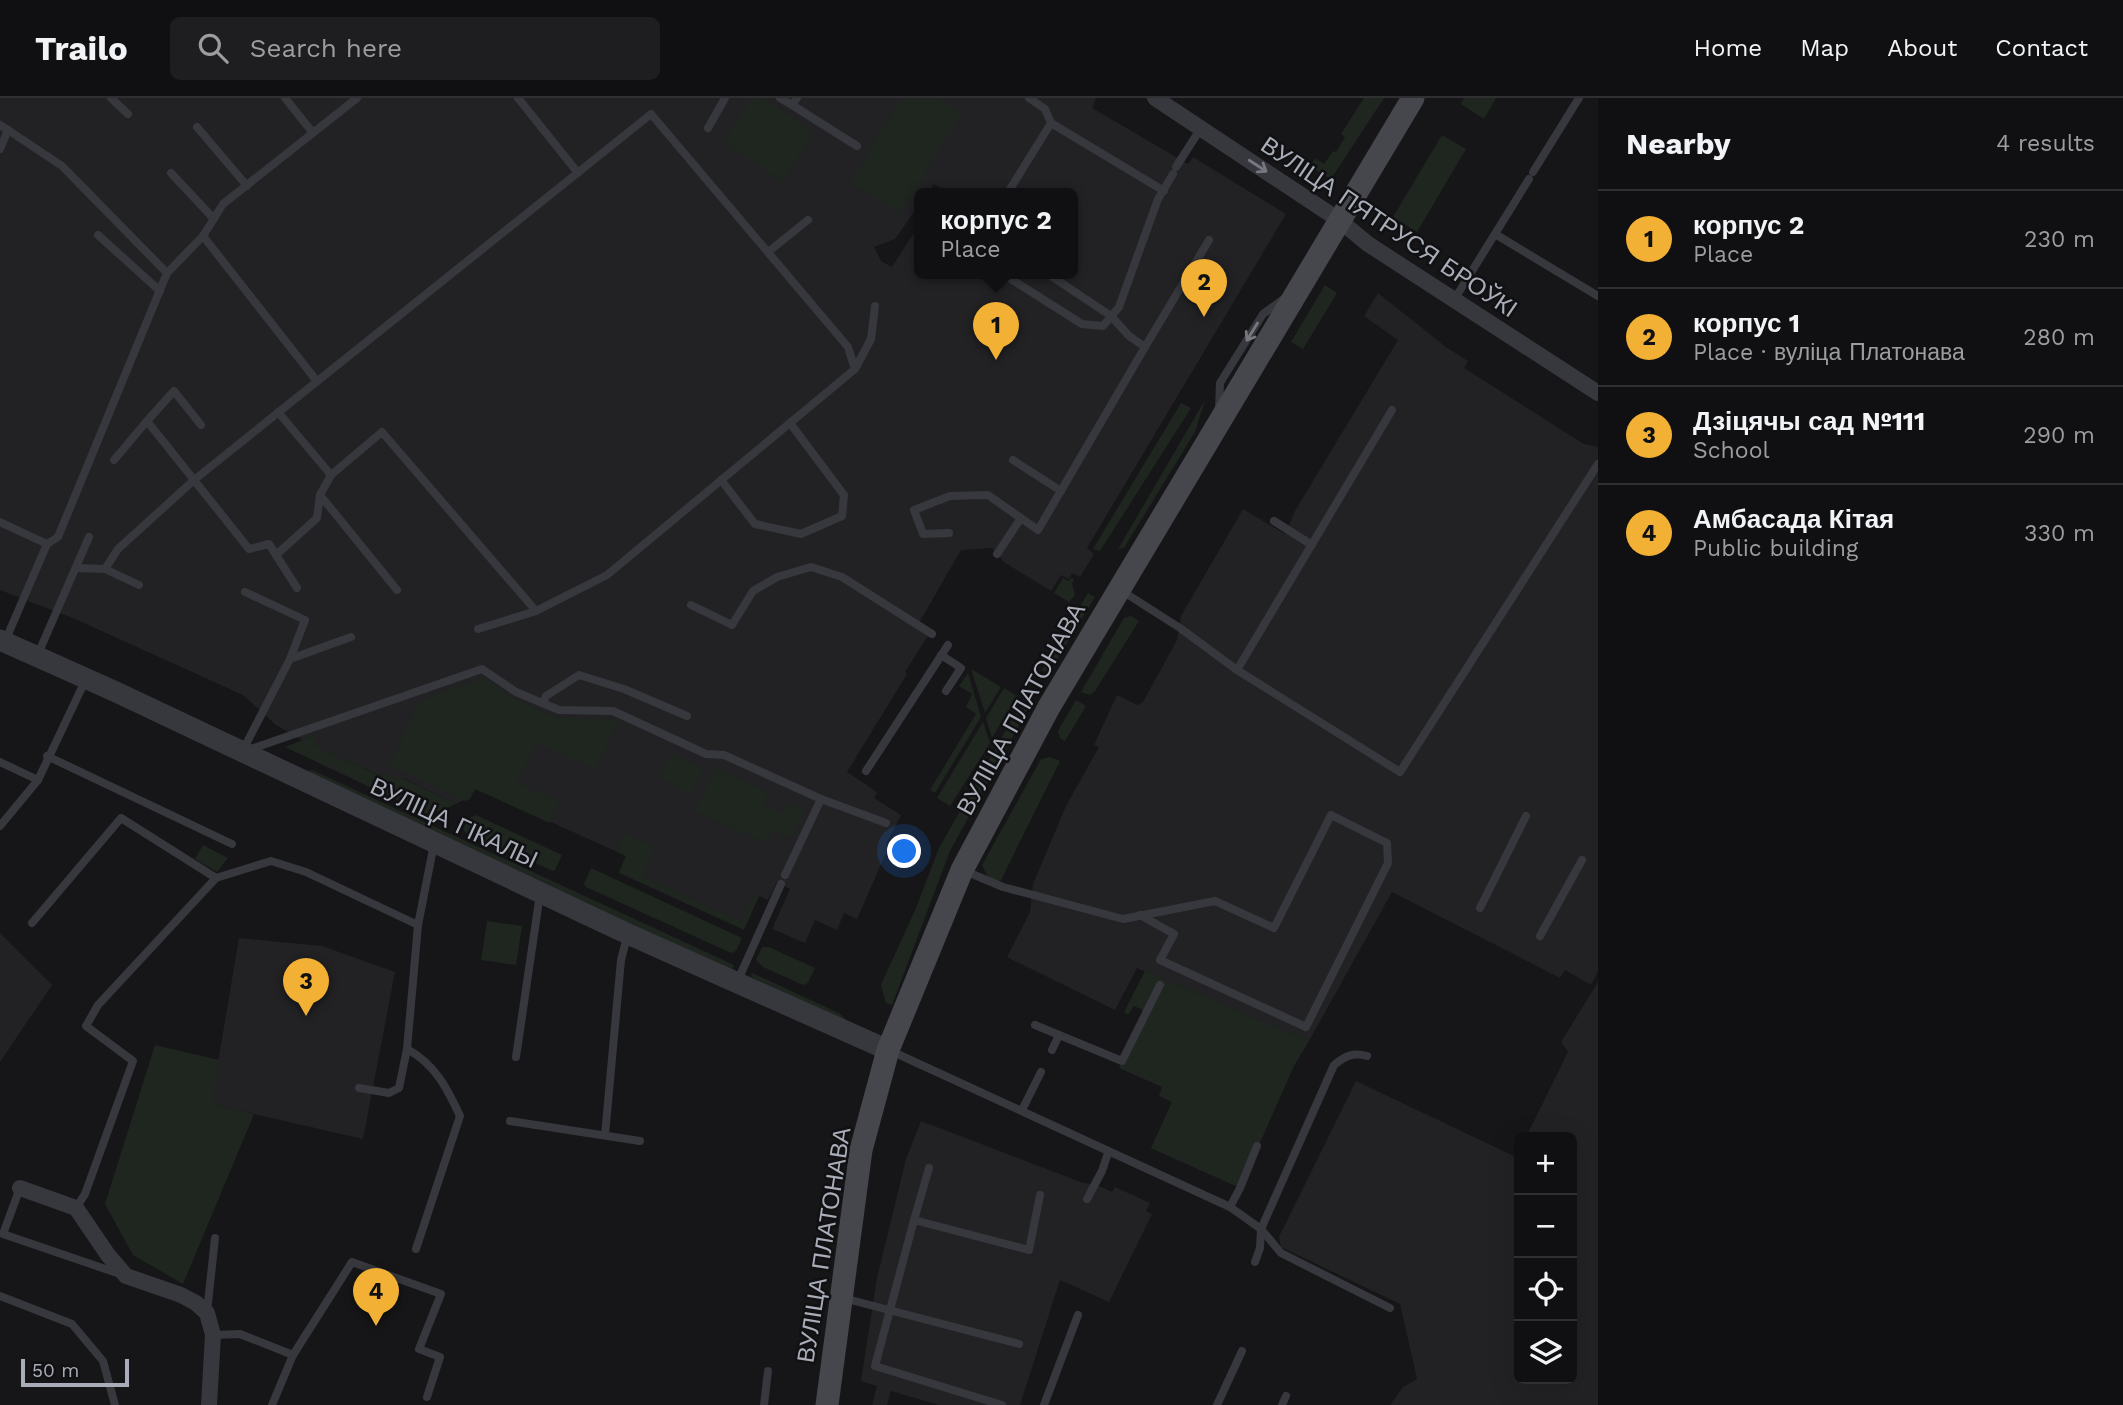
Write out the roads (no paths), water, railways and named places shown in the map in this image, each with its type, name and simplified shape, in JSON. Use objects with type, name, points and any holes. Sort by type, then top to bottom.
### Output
[{"type":"main road","name":"ВУЛІЦА ПЛАТОНАВА","points":[[827,1405],[861,1150],[888,1050],[962,870],[1033,733],[1413,98]]},
{"type":"street","name":"ВУЛІЦА ПЯТРУСЯ БРОЎКІ","points":[[1155,98],[1339,220],[1368,244],[1598,393]]},
{"type":"street","name":"ВУЛІЦА ГІКАЛЫ","points":[[2,641],[628,934],[888,1050]]},
{"type":"street","points":[[20,1188],[76,1209],[126,1276],[181,1295],[207,1313],[213,1335],[209,1405]]},
{"type":"lane","points":[[111,98],[128,114]]},
{"type":"lane","points":[[285,98],[313,133]]},
{"type":"lane","points":[[2,641],[47,544],[58,537],[167,273],[203,236],[223,204],[357,98]]},
{"type":"lane","points":[[518,98],[578,173]]},
{"type":"lane","points":[[708,128],[726,98]]},
{"type":"lane","points":[[780,98],[794,102],[857,146]]},
{"type":"lane","points":[[1029,98],[1045,109],[1052,123],[1164,191]]},
{"type":"lane","points":[[1454,300],[1579,98]]},
{"type":"lane","points":[[105,569],[118,549],[194,480],[652,114],[848,346],[855,369]]},
{"type":"lane","points":[[1011,188],[1052,123]]},
{"type":"lane","points":[[0,124],[62,166],[167,273]]},
{"type":"lane","points":[[197,127],[247,186]]},
{"type":"lane","points":[[1011,279],[1082,324],[1103,326],[1119,307],[1158,200],[1201,128]]},
{"type":"lane","points":[[0,149],[8,130]]},
{"type":"lane","points":[[171,173],[214,219]]},
{"type":"lane","points":[[768,252],[808,220]]},
{"type":"lane","points":[[1495,234],[1598,296]]},
{"type":"lane","points":[[98,235],[160,291]]},
{"type":"lane","points":[[203,236],[316,380]]},
{"type":"lane","points":[[948,533],[923,534],[914,510],[950,496],[988,495],[1038,530],[1209,240]]},
{"type":"lane","points":[[1056,279],[1111,316],[1129,336],[1145,347]]},
{"type":"lane","points":[[478,629],[536,611],[607,575],[855,369],[871,340],[876,306]]},
{"type":"lane","points":[[114,460],[174,391],[201,425]]},
{"type":"lane","points":[[1237,670],[1392,410]]},
{"type":"lane","points":[[278,412],[331,475]]},
{"type":"lane","points":[[147,421],[249,549],[269,544],[296,588]]},
{"type":"lane","points":[[721,480],[755,524],[802,534],[842,516],[844,495],[790,423]]},
{"type":"lane","points":[[276,555],[317,518],[320,495],[331,475],[382,432],[536,611]]},
{"type":"lane","points":[[1013,460],[1061,491]]},
{"type":"lane","points":[[1119,590],[1180,628],[1237,670],[1400,772],[1598,464]]},
{"type":"lane","points":[[320,495],[397,590]]},
{"type":"lane","points":[[997,554],[1021,518]]},
{"type":"lane","points":[[1274,521],[1312,545]]},
{"type":"lane","points":[[0,522],[47,544]]},
{"type":"lane","points":[[37,657],[89,537]]},
{"type":"lane","points":[[691,605],[732,625],[753,591],[777,577],[811,567],[842,577],[932,634]]},
{"type":"lane","points":[[76,568],[105,569],[139,585]]},
{"type":"lane","points":[[242,753],[290,659],[305,620],[245,592]]},
{"type":"lane","points":[[290,659],[351,636]]},
{"type":"lane","points":[[866,771],[948,645]]},
{"type":"lane","points":[[942,655],[961,668],[946,691]]},
{"type":"lane","points":[[242,753],[482,669],[516,692],[559,710],[613,711],[706,754],[724,755],[821,799],[887,823]]},
{"type":"lane","points":[[543,703],[546,696],[579,676],[624,688],[687,716]]},
{"type":"lane","points":[[0,826],[37,780],[86,679]]},
{"type":"lane","points":[[47,756],[232,844]]},
{"type":"lane","points":[[0,762],[37,780]]},
{"type":"lane","points":[[785,874],[821,799]]},
{"type":"lane","points":[[962,870],[1003,887],[1123,919],[1140,915],[1215,901],[1274,928],[1331,815],[1387,843],[1388,863],[1306,1027],[1160,960],[1174,934],[1140,915]]},
{"type":"lane","points":[[1480,908],[1525,816]]},
{"type":"lane","points":[[32,923],[121,818],[216,878]]},
{"type":"lane","points":[[359,1088],[388,1093],[399,1088],[407,1049],[418,925],[434,843]]},
{"type":"lane","points":[[1540,936],[1582,860]]},
{"type":"lane","points":[[76,1209],[85,1194],[133,1061],[86,1026],[98,1005],[216,878],[271,861],[306,872],[418,925]]},
{"type":"lane","points":[[737,983],[781,884]]},
{"type":"lane","points":[[516,1058],[540,892]]},
{"type":"lane","points":[[605,1135],[621,960],[628,934]]},
{"type":"lane","points":[[1035,1025],[1122,1061],[1160,985]]},
{"type":"lane","points":[[1052,1050],[1059,1035]]},
{"type":"lane","points":[[407,1049],[424,1058],[447,1090],[460,1116],[416,1249]]},
{"type":"lane","points":[[888,1050],[1230,1207],[1261,1229],[1281,1253],[1390,1308]]},
{"type":"lane","points":[[1255,1262],[1260,1248],[1261,1229],[1334,1065],[1345,1056],[1367,1056]]},
{"type":"lane","points":[[1023,1110],[1041,1072]]},
{"type":"lane","points":[[510,1121],[640,1141]]},
{"type":"lane","points":[[1230,1207],[1257,1146]]},
{"type":"lane","points":[[1087,1199],[1108,1153]]},
{"type":"lane","points":[[929,1168],[875,1366],[1002,1405]]},
{"type":"lane","points":[[20,1188],[3,1234],[126,1276]]},
{"type":"lane","points":[[914,1220],[1029,1250],[1040,1195]]},
{"type":"lane","points":[[207,1313],[215,1238]]},
{"type":"lane","points":[[272,1405],[293,1356],[352,1262],[441,1294],[419,1349],[440,1357],[427,1397]]},
{"type":"lane","points":[[0,1296],[72,1324],[103,1361],[115,1405]]},
{"type":"lane","points":[[841,1297],[1019,1344]]},
{"type":"lane","points":[[1044,1405],[1078,1315]]},
{"type":"lane","points":[[213,1335],[240,1334],[293,1356]]},
{"type":"lane","points":[[1217,1405],[1242,1351]]},
{"type":"lane","points":[[764,1405],[768,1371]]},
{"type":"place","name":"корпус 1","points":[[1204,317]]},
{"type":"place","name":"корпус 2","points":[[996,360]]},
{"type":"place","name":"Дзіцячы сад №111","points":[[306,1016]]},
{"type":"place","name":"Амбасада Кітая","points":[[376,1326]]}]
